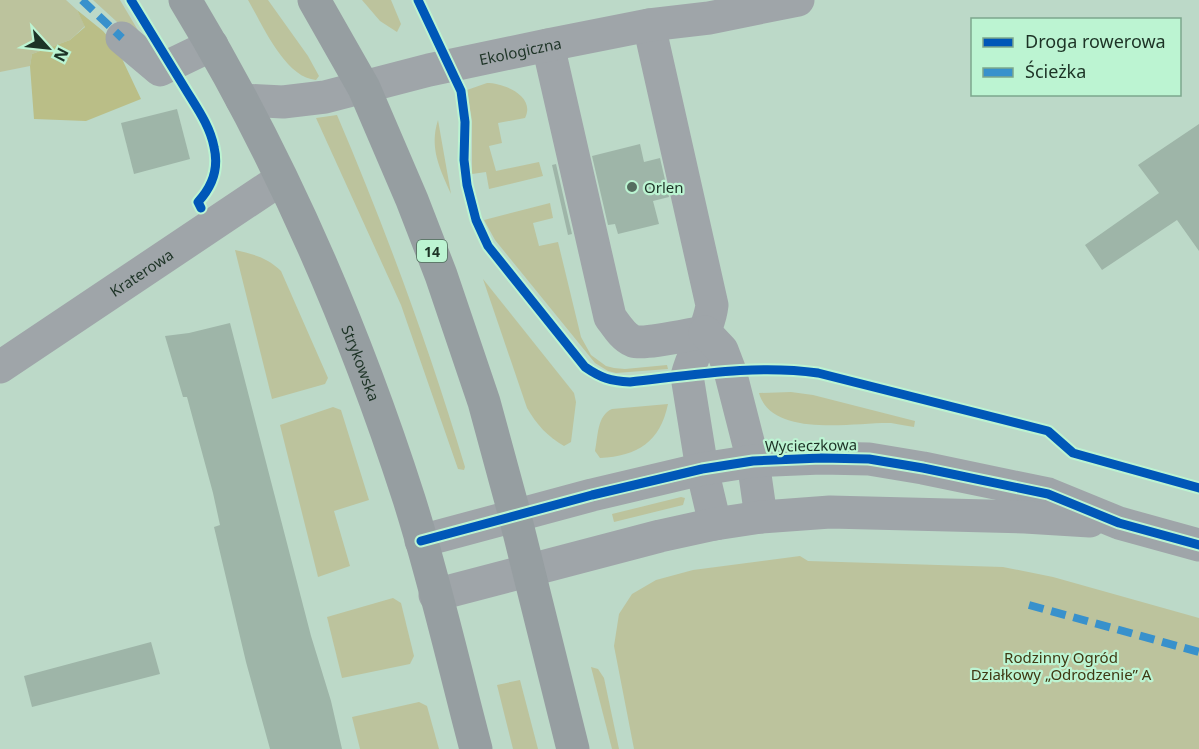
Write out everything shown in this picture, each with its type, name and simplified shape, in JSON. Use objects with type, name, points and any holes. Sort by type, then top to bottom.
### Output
[{"type":"main road","name":"Strykowska","points":[[185,0],[243,100],[333,291],[370,384],[421,541],[476,749]]},
{"type":"main road","name":"14","points":[[314,0],[364,88],[441,275],[484,402],[573,749]]},
{"type":"street","name":"Ekologiczna","points":[[243,100],[283,102],[325,98],[429,70],[548,45],[649,25],[709,18],[798,0]]},
{"type":"street","points":[[649,25],[712,305],[710,321],[687,376],[702,469],[715,524]]},
{"type":"street","points":[[122,38],[160,70],[212,45]]},
{"type":"street","points":[[548,45],[610,317],[621,331],[634,341],[650,341],[705,332]]},
{"type":"street","name":"Kraterowa","points":[[0,368],[281,179]]},
{"type":"street","points":[[705,332],[722,350],[730,371],[753,461],[761,517]]},
{"type":"street","name":"Wycieczkowa","points":[[421,541],[592,495],[702,469],[753,461],[821,458],[869,459],[1048,494],[1119,523],[1199,545]]},
{"type":"street","name":"Wycieczkowa","points":[[435,595],[660,536],[761,517],[830,512],[1025,517],[1119,523]]},
{"type":"green space","points":[[0,0],[66,0],[77,10],[85,26],[70,40],[32,54],[30,66],[0,72]]},
{"type":"green space","points":[[93,0],[120,0],[152,54]]},
{"type":"green space","points":[[248,0],[268,0],[308,56],[319,76],[316,80],[305,77],[294,70],[285,60],[267,35]]},
{"type":"green space","points":[[362,0],[391,0],[401,24],[397,32],[380,21]]},
{"type":"green space","points":[[77,10],[103,31],[116,46],[141,99],[86,121],[34,119],[30,66],[32,54],[70,40],[85,27]]},
{"type":"green space","points":[[487,83],[502,85],[516,92],[526,103],[527,110],[525,118],[498,123],[502,143],[489,146],[496,171],[539,162],[543,176],[489,189],[486,172],[472,174],[472,121],[467,90]]},
{"type":"green space","points":[[337,115],[406,289],[437,378],[465,467],[464,470],[458,469],[401,305],[316,118]]},
{"type":"green space","points":[[438,120],[451,194],[435,149]]},
{"type":"green space","points":[[550,203],[553,218],[533,223],[539,246],[558,242],[581,337],[591,355],[606,366],[614,368],[667,365],[668,369],[616,373],[595,363],[495,240],[484,220]]},
{"type":"green space","points":[[235,250],[265,259],[281,271],[328,378],[325,384],[272,399]]},
{"type":"green space","points":[[483,279],[574,393],[576,402],[571,442],[564,446],[543,430],[527,408]]},
{"type":"green space","points":[[791,392],[813,395],[915,421],[914,427],[891,423],[816,425],[797,422],[780,417],[767,407],[759,393]]},
{"type":"green space","points":[[668,404],[659,428],[645,444],[626,454],[600,458],[595,451],[601,421],[607,412],[612,409]]},
{"type":"green space","points":[[333,407],[341,410],[369,500],[334,511],[350,566],[318,577],[280,425]]},
{"type":"green space","points":[[681,497],[685,498],[683,505],[614,522],[612,514]]},
{"type":"green space","name":"Rodzinny Ogród Działkowy „Odrodzenie” A","points":[[800,556],[808,561],[1003,567],[1053,577],[1199,618],[1199,749],[634,749],[614,646],[619,614],[632,594],[656,580],[693,570]]},
{"type":"green space","points":[[393,598],[401,603],[414,656],[410,664],[342,678],[327,617]]},
{"type":"green space","points":[[591,667],[598,669],[604,678],[619,749],[612,749]]},
{"type":"green space","points":[[520,680],[538,749],[513,749],[497,685]]},
{"type":"green space","points":[[419,702],[427,706],[439,749],[360,749],[352,717]]},
{"type":"building","points":[[177,109],[190,159],[134,174],[121,123]]},
{"type":"building","points":[[1199,124],[1199,251],[1177,220],[1102,270],[1085,245],[1159,193],[1138,165]]},
{"type":"building","points":[[640,144],[644,162],[660,158],[669,197],[653,201],[659,224],[618,234],[615,224],[608,225],[592,156]]},
{"type":"building","points":[[556,164],[572,234],[568,235],[552,165]]},
{"type":"building","points":[[230,323],[342,749],[270,749],[246,662],[214,527],[220,525],[213,493],[187,397],[183,397],[165,336]]},
{"type":"building","points":[[151,642],[160,674],[32,707],[24,676]]},
{"type":"marked path","points":[[82,0],[122,38]]},
{"type":"marked path","points":[[1029,605],[1199,652]]},
{"type":"cycle path","points":[[131,0],[199,110],[212,139],[215,170],[211,184],[198,202],[201,208]]},
{"type":"cycle path","points":[[418,0],[461,91],[465,122],[464,160],[467,185],[476,220],[488,246],[585,367],[591,371],[606,378],[630,382],[748,370],[818,373],[1048,431],[1073,453],[1199,488]]},
{"type":"cycle path","points":[[421,541],[592,495],[702,469],[753,461],[821,458],[869,459],[1048,494],[1119,523],[1199,545]]},
{"type":"place","name":"Orlen","points":[[632,187]]}]
